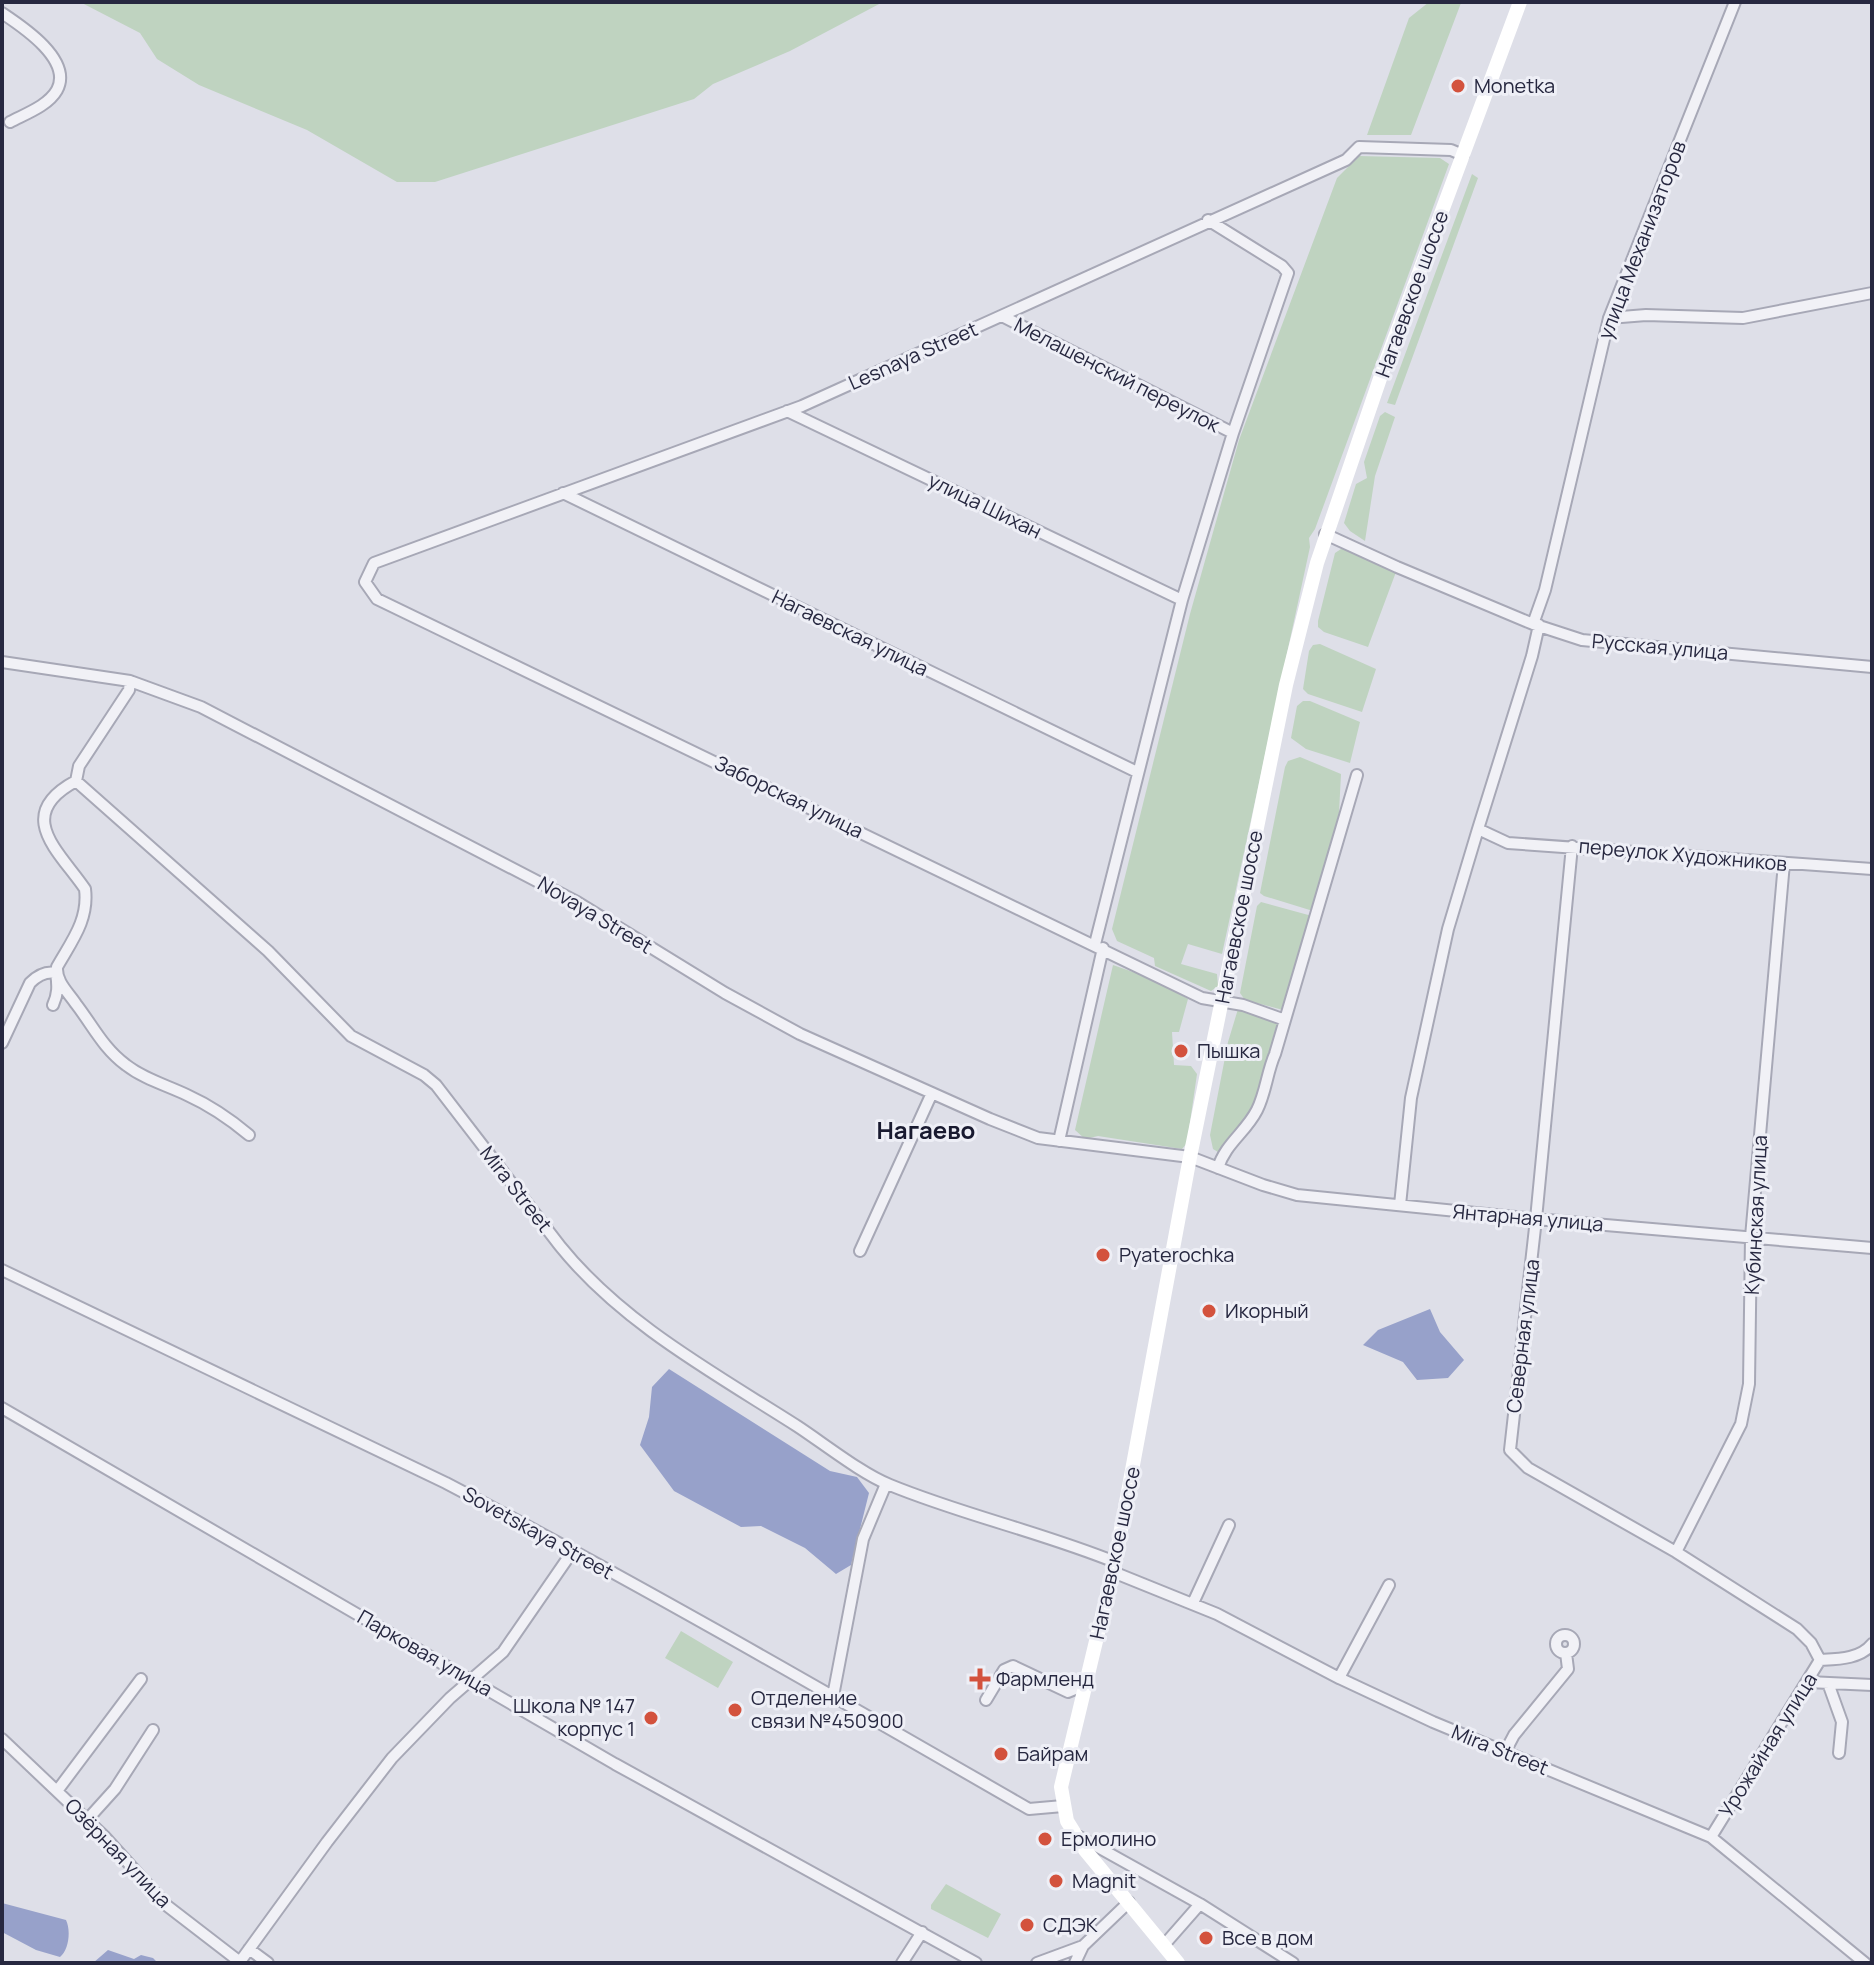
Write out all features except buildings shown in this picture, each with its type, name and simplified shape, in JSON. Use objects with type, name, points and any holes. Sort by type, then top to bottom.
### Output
[{"type":"street","name":"Нагаевское шоссе","points":[[1178,1963],[1075,1835],[1063,1806],[1061,1787],[1114,1567],[1190,1157],[1286,685],[1325,534],[1520,2]]},
{"type":"street","name":"улица Механизаторов","points":[[1400,1205],[1411,1098],[1448,929],[1532,656],[1536,624],[1609,318],[1735,2]]},
{"type":"street","points":[[2,13],[40,42],[58,65],[60,76],[58,89],[50,98],[10,122]]},
{"type":"street","name":"Lesnaya Street","points":[[365,582],[374,563],[787,411],[1346,160],[1359,147],[1451,150],[1463,155]]},
{"type":"street","points":[[1059,1141],[1137,772],[1182,600],[1233,433],[1288,273],[1282,266],[1208,220]]},
{"type":"street","points":[[1609,318],[1646,315],[1743,318],[1872,293]]},
{"type":"street","name":"Мелашенский переулок","points":[[1002,316],[1233,433]]},
{"type":"street","name":"улица Шихан","points":[[787,411],[1182,600]]},
{"type":"street","name":"Нагаевская улица","points":[[563,493],[1137,772]]},
{"type":"street","name":"Русская улица","points":[[1325,534],[1397,567],[1582,640],[1872,667]]},
{"type":"street","name":"Заборская улица","points":[[365,582],[377,599],[1202,998],[1285,1020]]},
{"type":"street","name":"Novaya Street","points":[[2,662],[130,681],[201,707],[577,902],[725,993],[800,1034],[1038,1138],[1190,1157]]},
{"type":"street","points":[[53,1005],[58,994],[57,967],[82,922],[86,898],[85,889],[43,830],[43,822],[52,801],[76,781],[79,766],[129,690],[130,681]]},
{"type":"street","points":[[1218,1168],[1223,1152],[1257,1112],[1357,775]]},
{"type":"street","name":"Mira Street","points":[[76,781],[268,951],[351,1036],[424,1075],[436,1085],[580,1271],[625,1311],[704,1366],[886,1484],[1078,1547],[1217,1614],[1339,1678],[1469,1738],[1711,1837],[1865,1963]]},
{"type":"street","name":"переулок Художников","points":[[1478,829],[1508,843],[1872,869]]},
{"type":"street","name":"Северная улица","points":[[1572,846],[1510,1450],[1528,1468],[1676,1552],[1797,1629],[1811,1643],[1820,1660]]},
{"type":"street","name":"Кубинская улица","points":[[1676,1552],[1741,1424],[1749,1384],[1751,1237],[1784,863]]},
{"type":"street","points":[[2,1043],[30,983],[43,974],[56,973]]},
{"type":"street","points":[[56,973],[100,1041],[127,1066],[190,1096],[249,1135]]},
{"type":"street","points":[[860,1251],[932,1093]]},
{"type":"street","name":"Янтарная улица","points":[[1190,1157],[1297,1195],[1872,1248]]},
{"type":"street","name":"Sovetskaya Street","points":[[2,1270],[446,1483],[833,1696],[1029,1809],[1063,1806]]},
{"type":"street","name":"Парковая улица","points":[[2,1408],[615,1764],[976,1963]]},
{"type":"street","points":[[833,1696],[863,1539],[886,1484]]},
{"type":"street","points":[[1193,1603],[1229,1525]]},
{"type":"street","points":[[240,1962],[392,1758],[415,1731],[503,1652],[572,1552]]},
{"type":"street","points":[[1339,1678],[1389,1585]]},
{"type":"street","name":"Урожайная улица","points":[[1711,1837],[1820,1660],[1854,1656],[1868,1650],[1872,1644]]},
{"type":"street","points":[[1505,1752],[1514,1735],[1568,1669],[1566,1653]]},
{"type":"street","points":[[986,1700],[1004,1670],[1013,1666],[1068,1692],[1085,1685]]},
{"type":"street","points":[[57,1791],[141,1679]]},
{"type":"street","points":[[1808,1682],[1872,1685]]},
{"type":"street","points":[[1828,1683],[1842,1722],[1839,1753]]},
{"type":"street","points":[[87,1820],[115,1789],[153,1730]]},
{"type":"street","name":"Озёрная улица","points":[[2,1739],[87,1820],[166,1905],[240,1962]]},
{"type":"street","points":[[1075,1835],[1200,1904],[1293,1963]]},
{"type":"street","points":[[1075,1963],[1083,1946],[1129,1902]]},
{"type":"street","points":[[1164,1945],[1200,1904]]},
{"type":"street","points":[[902,1963],[922,1932]]},
{"type":"street","points":[[1037,1963],[1083,1946]]},
{"type":"street","points":[[249,1949],[268,1963]]},
{"type":"green space","points":[[80,2],[883,2],[790,51],[713,84],[694,99],[435,182],[397,182],[307,130],[199,85],[157,59],[140,33]]},
{"type":"green space","points":[[1429,2],[1461,3],[1411,135],[1367,135],[1409,18]]},
{"type":"green space","points":[[1359,156],[1440,158],[1449,164],[1315,529],[1309,538],[1310,547],[1222,954],[1188,944],[1181,964],[1217,974],[1218,986],[1211,991],[1155,966],[1154,958],[1117,941],[1112,929],[1190,614],[1239,440],[1337,178]]},
{"type":"green space","points":[[1472,174],[1478,178],[1395,405],[1387,403]]},
{"type":"green space","points":[[1385,412],[1395,417],[1375,476],[1365,541],[1344,523],[1356,484],[1367,478],[1364,462],[1380,416]]},
{"type":"green space","points":[[1344,547],[1396,572],[1368,647],[1324,632],[1318,627],[1335,553]]},
{"type":"green space","points":[[1320,644],[1376,669],[1362,712],[1308,694],[1303,689],[1309,651],[1313,645]]},
{"type":"green space","points":[[1303,701],[1310,701],[1360,722],[1350,763],[1306,749],[1291,738],[1297,706]]},
{"type":"green space","points":[[1300,757],[1341,774],[1339,813],[1313,911],[1260,893],[1285,767],[1288,761]]},
{"type":"green space","points":[[1261,902],[1312,916],[1283,1010],[1245,1000],[1240,993],[1257,906]]},
{"type":"green space","points":[[1113,965],[1156,980],[1188,999],[1179,1032],[1172,1032],[1174,1065],[1191,1066],[1197,1074],[1187,1143],[1182,1149],[1098,1136],[1085,1139],[1075,1130]]},
{"type":"green space","points":[[1238,1009],[1280,1023],[1254,1106],[1240,1129],[1218,1152],[1213,1149],[1210,1135],[1228,1042]]},
{"type":"green space","points":[[681,1631],[733,1662],[718,1688],[665,1658]]},
{"type":"green space","points":[[946,1884],[1001,1914],[988,1938],[931,1909]]},
{"type":"water","points":[[1430,1309],[1440,1332],[1464,1360],[1448,1378],[1417,1380],[1403,1362],[1363,1345],[1378,1330]]},
{"type":"water","points":[[669,1369],[830,1471],[857,1477],[869,1493],[851,1565],[836,1574],[805,1548],[761,1526],[741,1527],[674,1491],[640,1445],[649,1417],[652,1387]]},
{"type":"water","points":[[2,1903],[66,1920],[68,1940],[63,1954],[60,1957],[36,1950],[2,1932]]},
{"type":"water","points":[[108,1950],[134,1959],[141,1955],[153,1958],[158,1963],[93,1963]]},
{"type":"place","name":"Monetka","points":[[1458,86]]},
{"type":"place","name":"Пышка","points":[[1181,1051]]},
{"type":"place","name":"Pyaterochka","points":[[1103,1255]]},
{"type":"place","name":"Икорный","points":[[1209,1311]]},
{"type":"place","name":"Фармленд","points":[[980,1679]]},
{"type":"place","name":"Отделение связи №450900","points":[[735,1710]]},
{"type":"place","name":"Школа № 147 корпус 1","points":[[651,1718]]},
{"type":"place","name":"Байрам","points":[[1001,1754]]},
{"type":"place","name":"Ермолино","points":[[1045,1839]]},
{"type":"place","name":"Magnit","points":[[1056,1881]]},
{"type":"place","name":"СДЭК","points":[[1027,1925]]},
{"type":"place","name":"Все в дом","points":[[1206,1938]]},
{"type":"district","name":"Нагаево","points":[[926,1131]]}]
